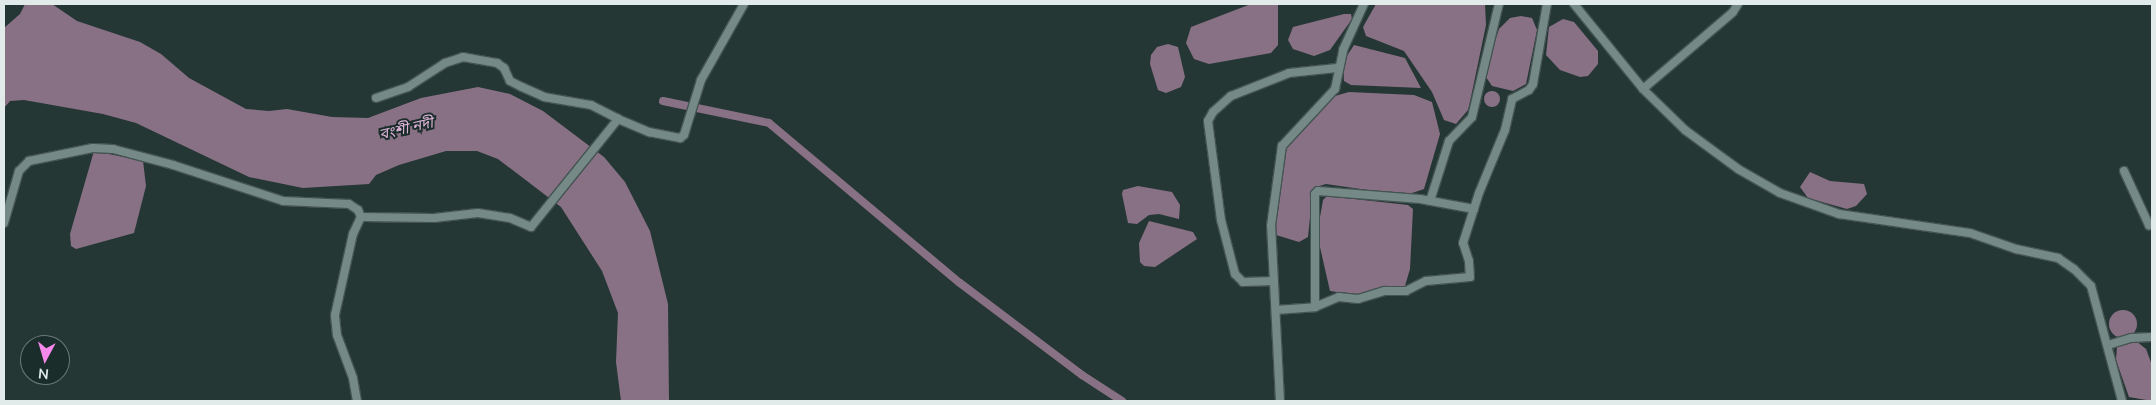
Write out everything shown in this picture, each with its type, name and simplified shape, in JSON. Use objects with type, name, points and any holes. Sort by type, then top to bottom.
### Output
[{"type":"street","points":[[376,98],[402,89],[445,63],[463,57],[497,62],[504,68],[510,81],[544,97],[591,105],[616,121],[634,128],[680,138],[684,136],[701,80],[744,4]]},
{"type":"street","points":[[1280,401],[1272,202],[1282,146],[1335,89],[1337,68],[1364,4]]},
{"type":"street","points":[[1430,200],[1448,141],[1472,117],[1500,4]]},
{"type":"street","points":[[1276,310],[1315,307],[1339,297],[1358,299],[1385,291],[1410,290],[1413,285],[1426,281],[1470,277],[1469,261],[1463,243],[1474,209],[1505,130],[1512,99],[1530,90],[1533,84],[1547,4]]},
{"type":"street","points":[[1574,4],[1643,89],[1685,130],[1718,156],[1780,193],[1839,214],[1906,226],[1952,229],[2016,249],[2058,258],[2091,286],[2122,401]]},
{"type":"street","points":[[1643,89],[1733,12],[1738,4]]},
{"type":"street","points":[[1274,281],[1243,282],[1235,274],[1221,220],[1208,121],[1213,112],[1231,96],[1289,73],[1337,68]]},
{"type":"street","points":[[361,217],[434,218],[478,213],[510,218],[531,227],[616,121]]},
{"type":"street","points":[[4,223],[19,171],[28,161],[93,148],[113,149],[173,165],[283,201],[349,204],[358,210],[361,217],[353,234],[335,314],[337,335],[353,378],[357,401]]},
{"type":"street","points":[[2124,171],[2149,226],[2152,225]]},
{"type":"street","points":[[1315,307],[1315,194],[1318,191],[1430,200],[1474,209]]},
{"type":"street","points":[[2108,345],[2152,337]]},
{"type":"water","name":"বংশী নদী","points":[[25,4],[52,4],[77,21],[140,42],[161,54],[189,78],[246,109],[269,111],[287,109],[332,117],[368,118],[421,98],[478,87],[510,94],[543,111],[604,157],[625,182],[650,231],[668,304],[669,401],[621,401],[616,362],[618,313],[602,271],[561,207],[498,159],[477,151],[446,151],[399,165],[376,175],[369,184],[303,188],[249,177],[136,123],[103,114],[24,100],[10,101],[4,108],[4,28],[20,14]]},
{"type":"water","points":[[1251,4],[1278,5],[1278,45],[1271,53],[1209,64],[1194,59],[1186,43],[1191,27]]},
{"type":"water","points":[[1376,4],[1485,4],[1486,25],[1468,110],[1456,124],[1444,120],[1432,92],[1404,51],[1366,36],[1363,27]]},
{"type":"water","points":[[1344,14],[1351,14],[1352,19],[1330,50],[1314,56],[1293,49],[1288,40],[1293,27]]},
{"type":"water","points":[[1521,16],[1532,18],[1537,30],[1526,84],[1513,91],[1492,86],[1484,74],[1499,29],[1510,18]]},
{"type":"water","points":[[1563,19],[1574,22],[1598,51],[1598,64],[1588,76],[1580,77],[1560,70],[1546,55],[1549,27]]},
{"type":"water","points":[[1168,44],[1178,47],[1185,77],[1181,87],[1166,93],[1158,90],[1150,64],[1151,55],[1157,47]]},
{"type":"water","points":[[1354,45],[1405,58],[1421,88],[1351,85],[1344,81],[1343,62]]},
{"type":"water","points":[[1489,91],[1495,91],[1500,96],[1498,105],[1489,107],[1484,102],[1484,96]]},
{"type":"water","points":[[1349,92],[1414,95],[1432,102],[1440,134],[1424,189],[1412,193],[1388,193],[1326,184],[1313,188],[1308,237],[1299,242],[1276,235],[1272,222],[1285,146],[1335,96]]},
{"type":"water","points":[[94,151],[143,161],[146,186],[134,233],[76,249],[71,246],[70,234]]},
{"type":"water","points":[[1810,172],[1830,181],[1864,184],[1867,194],[1856,206],[1847,209],[1808,198],[1800,187]]},
{"type":"water","points":[[1138,186],[1172,192],[1180,205],[1179,219],[1159,214],[1149,215],[1137,224],[1128,223],[1122,194],[1123,190]]},
{"type":"water","points":[[1327,196],[1408,205],[1413,209],[1410,269],[1405,286],[1383,287],[1358,295],[1330,291],[1317,234],[1323,200]]},
{"type":"water","points":[[1149,221],[1193,232],[1197,239],[1155,267],[1144,266],[1140,262],[1139,243]]},
{"type":"water","points":[[2123,310],[2133,314],[2137,324],[2133,334],[2123,338],[2113,334],[2109,324],[2113,314]]},
{"type":"water","points":[[2136,341],[2146,349],[2152,365],[2152,401],[2129,397],[2116,360],[2117,347]]},
{"type":"waterway","points":[[663,101],[769,123],[960,283],[1082,375],[1122,401]]}]
